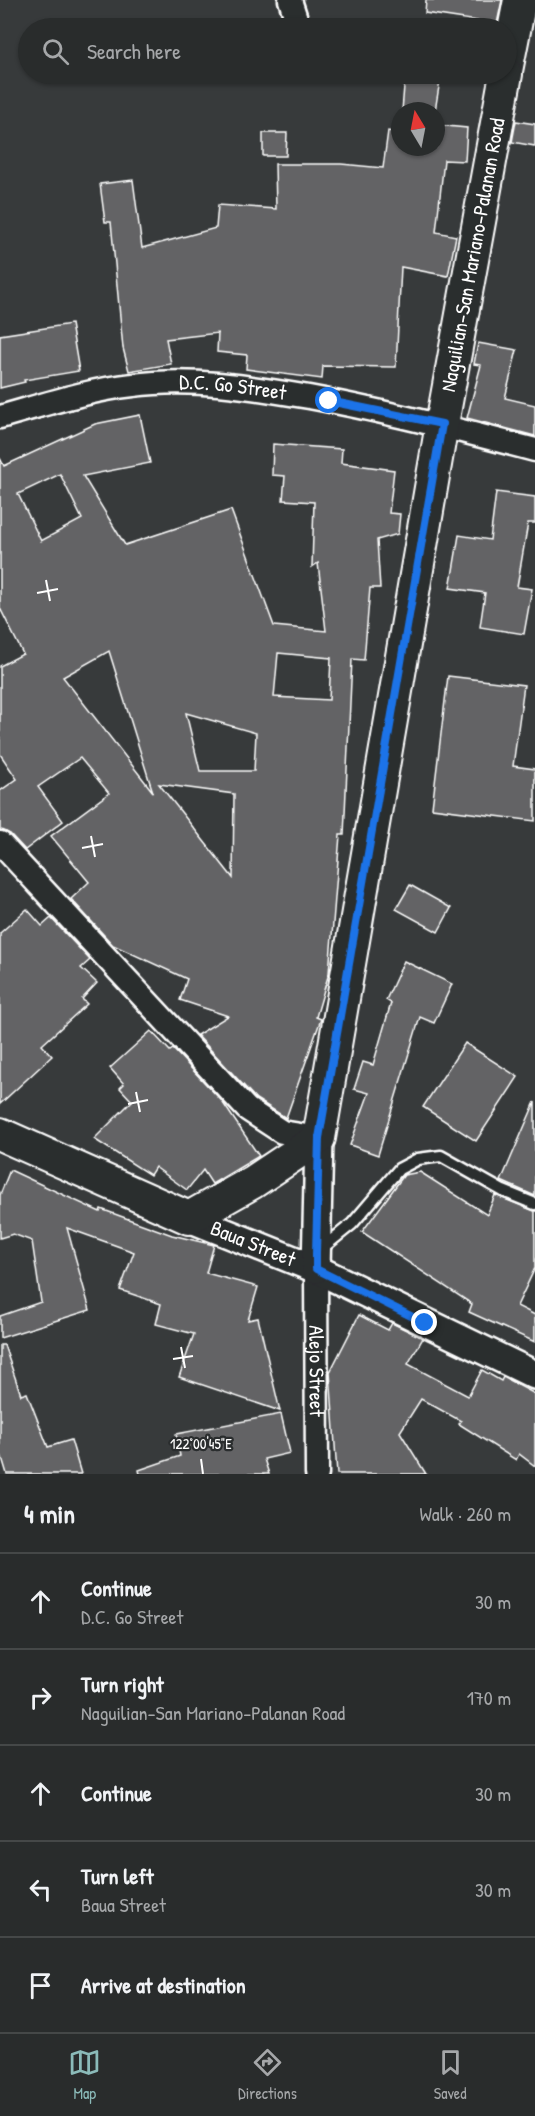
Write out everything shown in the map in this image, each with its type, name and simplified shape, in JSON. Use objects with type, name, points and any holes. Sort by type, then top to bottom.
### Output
[{"type":"main road","name":"Naguilian-San Mariano-Palanan Road","points":[[516,18],[519,0]]},
{"type":"main road","name":"Naguilian-San Mariano-Palanan Road","points":[[319,1138],[442,424],[504,84]]},
{"type":"main road","name":"Baua Street","points":[[0,1134],[189,1218]]},
{"type":"main road","points":[[189,1218],[253,1182],[319,1138]]},
{"type":"street","points":[[290,0],[296,18]]},
{"type":"street","name":"D.C. Go Street","points":[[0,417],[132,385],[187,382],[256,388],[442,424],[535,450]]},
{"type":"street","points":[[0,843],[247,1109],[282,1132],[319,1138],[316,1261]]},
{"type":"street","name":"Baua Street","points":[[189,1218],[316,1261],[535,1375]]},
{"type":"street","name":"Alejo Street","points":[[316,1261],[317,1474]]},
{"type":"lane","points":[[316,1261],[352,1224],[399,1169],[418,1159],[441,1156],[503,1191],[535,1204]]},
{"type":"building","points":[[426,0],[502,0],[498,18],[458,18],[425,13]]},
{"type":"building","points":[[404,84],[439,84],[436,102],[403,102]]},
{"type":"building","points":[[516,121],[535,124],[535,146],[512,142]]},
{"type":"building","points":[[445,126],[467,128],[465,161],[444,160],[436,232],[456,236],[448,276],[401,267],[396,367],[323,366],[322,379],[246,369],[247,355],[217,352],[218,333],[166,339],[171,364],[129,371],[123,348],[111,222],[105,222],[100,184],[133,180],[142,248],[216,228],[218,205],[276,209],[275,164],[341,164],[383,168],[388,131],[391,132],[391,156],[445,156]]},
{"type":"building","points":[[263,133],[287,133],[286,156],[263,156]]},
{"type":"building","points":[[71,324],[79,371],[24,380],[25,382],[0,388],[0,335]]},
{"type":"building","points":[[478,343],[517,350],[505,398],[535,405],[535,436],[467,418],[481,365],[474,364]]},
{"type":"building","points":[[140,415],[150,463],[83,476],[125,545],[231,510],[274,626],[326,631],[318,563],[312,567],[314,502],[283,500],[285,476],[272,475],[273,444],[342,449],[341,463],[394,470],[389,513],[400,514],[398,534],[377,540],[380,588],[370,588],[364,660],[352,659],[344,835],[340,835],[329,973],[316,1017],[321,1019],[286,1118],[256,1099],[197,1035],[228,1016],[180,1000],[187,979],[113,945],[71,899],[89,882],[51,836],[109,793],[80,758],[38,787],[63,821],[25,850],[10,834],[0,830],[0,791],[17,779],[0,754],[0,666],[23,654],[0,608],[0,458],[4,466],[95,424]],"holes":[[[60,474],[82,519],[41,541],[18,494]],[[109,651],[153,792],[63,677]],[[278,653],[331,658],[329,700],[274,697]],[[186,713],[256,733],[254,771],[200,771]],[[159,784],[234,794],[233,878]]]},
{"type":"building","points":[[496,492],[535,497],[535,523],[528,523],[517,587],[532,589],[524,634],[480,627],[485,593],[450,588],[459,535],[490,540]]},
{"type":"building","points":[[448,676],[524,685],[513,766],[535,769],[535,821],[432,808]]},
{"type":"building","points":[[410,885],[451,908],[438,932],[396,909]]},
{"type":"building","points":[[27,909],[42,926],[51,918],[90,960],[81,968],[97,983],[82,999],[87,1004],[42,1045],[52,1056],[0,1104],[0,933]]},
{"type":"building","points":[[404,961],[452,984],[434,1023],[420,1017],[378,1155],[350,1145],[369,1093],[354,1089],[363,1062],[373,1065],[391,1003],[386,1000]]},
{"type":"building","points":[[151,1031],[170,1051],[173,1049],[221,1100],[259,1156],[212,1184],[203,1170],[187,1190],[155,1167],[150,1175],[94,1139],[132,1101],[120,1088],[124,1084],[110,1068]]},
{"type":"building","points":[[465,1043],[518,1077],[476,1141],[423,1107]]},
{"type":"building","points":[[535,1102],[535,1196],[501,1181]]},
{"type":"building","points":[[10,1170],[100,1212],[101,1209],[172,1235],[214,1245],[206,1273],[258,1287],[248,1320],[258,1318],[280,1411],[179,1377],[194,1334],[156,1324],[161,1304],[120,1290],[134,1252],[67,1228],[90,1310],[0,1338],[0,1316],[41,1302],[32,1241],[13,1234],[0,1238],[0,1195]]},
{"type":"building","points":[[420,1172],[487,1215],[495,1195],[535,1211],[535,1268],[517,1306],[535,1315],[535,1342],[469,1312],[472,1304],[362,1232],[404,1175]]},
{"type":"building","points":[[359,1315],[388,1330],[392,1323],[423,1338],[408,1364],[468,1396],[482,1370],[501,1381],[503,1377],[535,1394],[535,1466],[519,1454],[516,1460],[459,1424],[461,1421],[421,1399],[400,1432],[426,1474],[337,1474],[330,1372]]},
{"type":"building","points":[[0,1345],[4,1345],[21,1395],[27,1393],[48,1447],[71,1440],[81,1474],[7,1474],[0,1451]]},
{"type":"building","points":[[281,1414],[290,1453],[264,1459],[269,1474],[140,1474],[139,1470],[180,1456],[176,1434]]},
{"type":"route","points":[[329,401],[442,424],[319,1138],[316,1253],[316,1269],[425,1323]]}]
